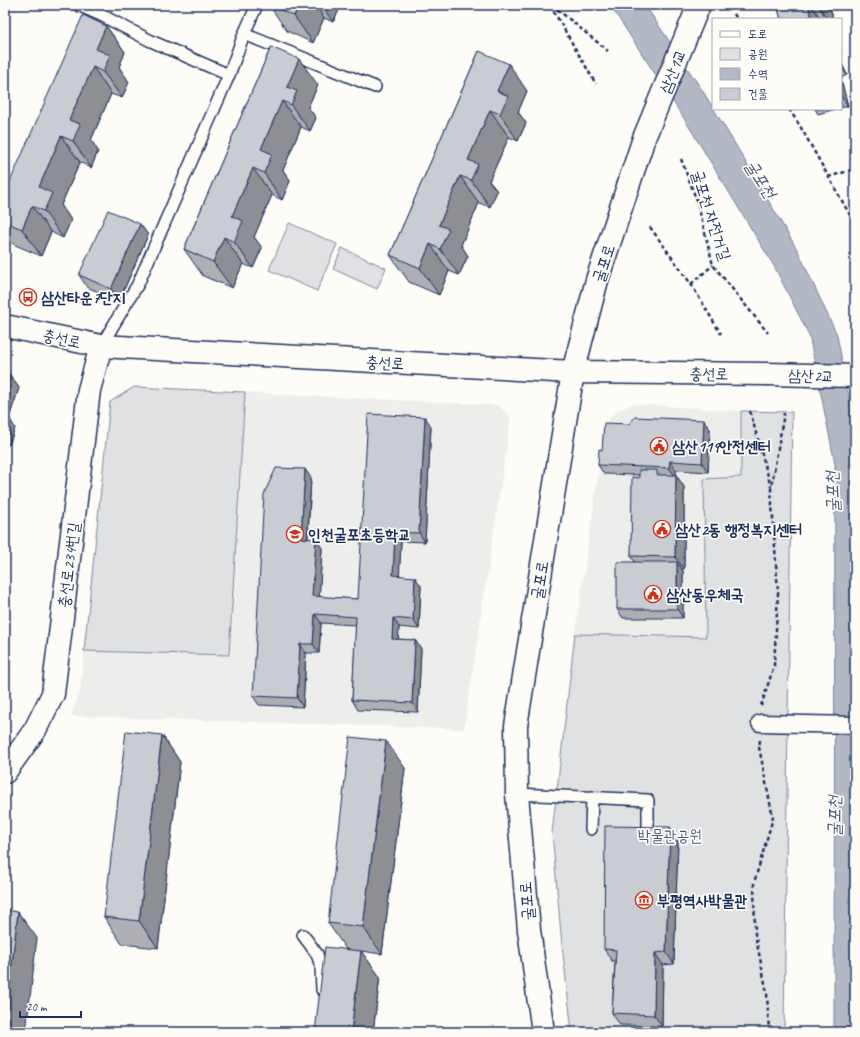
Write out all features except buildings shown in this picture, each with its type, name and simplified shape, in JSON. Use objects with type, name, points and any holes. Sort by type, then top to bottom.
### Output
[{"type":"street","name":"삼산1교","points":[[644,138],[699,5]]},
{"type":"street","name":"굴포로","points":[[543,1032],[529,930],[517,794],[516,726],[573,372],[597,280],[644,138]]},
{"type":"street","name":"충선로","points":[[5,326],[101,346],[573,372],[768,374]]},
{"type":"street","name":"충선로234번길","points":[[5,772],[35,730],[53,694],[89,390],[101,346]]},
{"type":"street","name":"삼산2교","points":[[768,374],[855,376]]},
{"type":"street","points":[[760,723],[855,725]]},
{"type":"lane","points":[[78,5],[229,75]]},
{"type":"lane","points":[[101,346],[138,284],[229,75],[244,34],[257,5]]},
{"type":"lane","points":[[244,34],[375,87]]},
{"type":"lane","points":[[517,794],[648,800],[648,829]]},
{"type":"lane","points":[[591,829],[592,797]]},
{"type":"lane","points":[[303,935],[317,954],[321,967],[323,987],[321,1002]]},
{"type":"path","points":[[551,5],[608,51]]},
{"type":"path","points":[[551,5],[596,84]]},
{"type":"path","points":[[734,14],[736,18]]},
{"type":"path","points":[[790,110],[855,224]]},
{"type":"path","name":"굴포천 자전거길","points":[[681,159],[697,201],[713,265],[768,333]]},
{"type":"path","points":[[828,177],[855,169]]},
{"type":"path","points":[[650,227],[691,284],[721,334]]},
{"type":"path","points":[[691,284],[713,265]]},
{"type":"path","points":[[750,411],[771,489]]},
{"type":"shaded area","name":"인천굴포초등학교","points":[[134,387],[497,405],[511,417],[464,729],[71,716],[80,691],[110,402]]},
{"type":"shaded area","points":[[633,404],[741,411],[741,477],[704,479],[706,637],[575,634],[606,422],[618,410]]},
{"type":"green space","points":[[289,223],[337,244],[317,291],[269,270]]},
{"type":"green space","points":[[342,248],[386,268],[377,289],[333,269]]},
{"type":"green space","points":[[134,387],[245,392],[229,655],[84,651],[110,402]]},
{"type":"green space","name":"박물관공원","points":[[741,411],[792,412],[784,1032],[572,1032],[562,945],[552,833],[575,634],[706,637],[704,479],[741,477]]},
{"type":"water","name":"굴포천","points":[[610,5],[645,5],[704,93],[712,106],[712,110],[714,110],[798,251],[837,335],[855,429],[855,1032],[834,1032],[835,464],[809,335],[774,266],[685,120]]},
{"type":"place","name":"삼산타운7단지","points":[[28,297]]},
{"type":"place","name":"삼산119안전센터","points":[[659,446]]},
{"type":"place","name":"삼산2동 행정복지센터","points":[[662,529]]},
{"type":"place","name":"인천굴포초등학교","points":[[295,534]]},
{"type":"place","name":"삼산동우체국","points":[[653,594]]},
{"type":"place","name":"부평역사박물관","points":[[644,900]]}]
